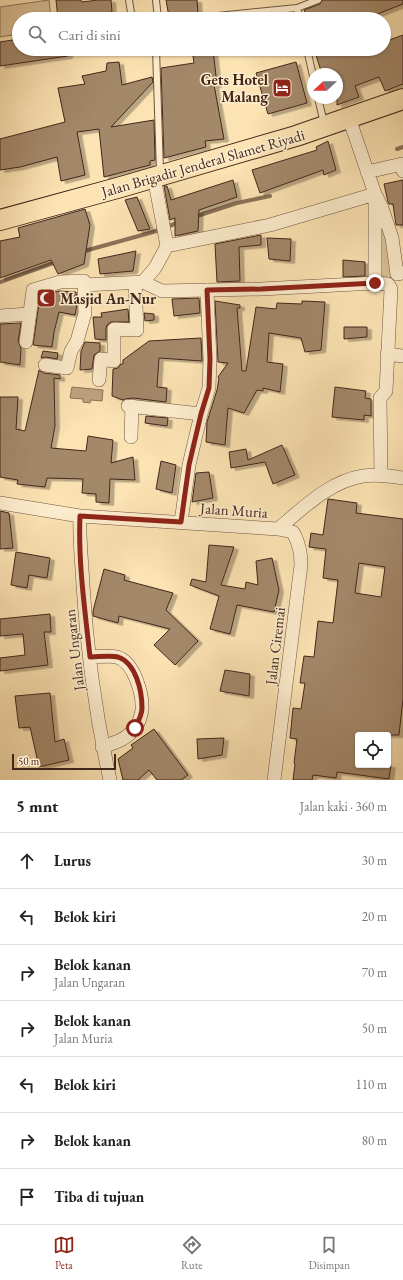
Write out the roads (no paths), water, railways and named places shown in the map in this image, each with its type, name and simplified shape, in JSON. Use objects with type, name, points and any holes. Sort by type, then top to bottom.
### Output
[{"type":"main road","name":"Jalan Brigadir Jenderal Slamet Riyadi","points":[[0,220],[157,176],[324,126],[403,98]]},
{"type":"street","points":[[349,118],[374,194],[382,208],[392,238],[397,274],[403,273]]},
{"type":"street","points":[[367,172],[402,164],[403,170]]},
{"type":"street","points":[[99,380],[101,359],[114,361],[114,329],[137,330],[139,282],[155,268],[167,246],[163,228],[157,176]]},
{"type":"street","points":[[167,246],[270,225],[374,194]]},
{"type":"street","points":[[374,194],[375,283]]},
{"type":"street","points":[[155,268],[156,288]]},
{"type":"street","points":[[26,342],[33,290],[60,282],[84,281],[85,312],[77,341],[71,351],[67,368],[45,365]]},
{"type":"street","points":[[84,285],[139,282],[162,291],[261,289],[375,283],[388,284],[391,289],[386,391],[380,398],[382,475]]},
{"type":"street","points":[[181,522],[189,465],[201,414],[209,388],[210,359],[207,290]]},
{"type":"street","points":[[0,316],[29,314]]},
{"type":"street","points":[[387,354],[403,356]]},
{"type":"street","points":[[131,437],[130,406],[201,414]]},
{"type":"street","name":"Jalan Muria","points":[[0,503],[80,516],[278,529],[342,481],[364,476],[382,475],[403,478]]},
{"type":"street","name":"Jalan Ungaran","points":[[80,516],[83,591],[90,657],[102,747],[110,780]]},
{"type":"street","name":"Jalan Ciremai","points":[[274,780],[301,552],[293,532],[278,529]]},
{"type":"street","points":[[90,657],[117,657],[124,661],[130,667],[140,692],[142,709],[135,728],[129,735],[120,741],[102,747]]},
{"type":"lane","points":[[129,0],[131,12]]},
{"type":"lane","points":[[156,0],[157,12]]},
{"type":"lane","points":[[257,12],[297,8],[318,0]]},
{"type":"lane","points":[[297,8],[298,12]]},
{"type":"lane","points":[[156,56],[157,176]]},
{"type":"lane","points":[[309,56],[311,68]]},
{"type":"lane","points":[[319,104],[324,126]]},
{"type":"waterway","points":[[397,149],[403,147]]},
{"type":"waterway","points":[[194,217],[237,203],[270,196]]},
{"type":"waterway","points":[[81,252],[153,232],[180,222]]},
{"type":"waterway","points":[[0,282],[56,262]]},
{"type":"place","name":"Gets Hotel Malang","points":[[282,88]]},
{"type":"place","name":"Masjid An-Nur","points":[[46,298]]}]
